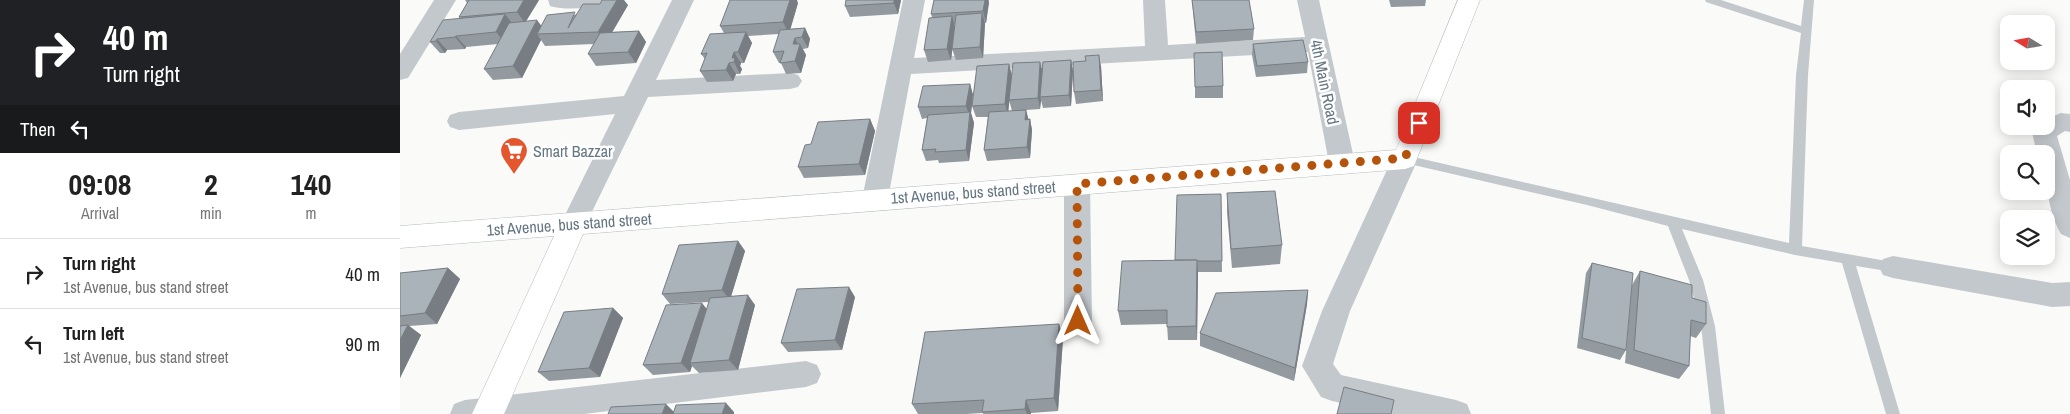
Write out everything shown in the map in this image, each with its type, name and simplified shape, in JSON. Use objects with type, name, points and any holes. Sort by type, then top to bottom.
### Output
[{"type":"street","points":[[400,72],[445,0]]},
{"type":"street","points":[[558,1],[591,0]]},
{"type":"street","points":[[481,413],[683,0]]},
{"type":"street","points":[[875,199],[914,0]]},
{"type":"street","points":[[1154,0],[1157,53]]},
{"type":"street","name":"4th Main Road","points":[[1308,0],[1342,163]]},
{"type":"street","points":[[1456,414],[1332,387],[1317,366],[1336,311],[1405,158],[1469,0]]},
{"type":"street","points":[[901,67],[1317,44]]},
{"type":"street","points":[[460,121],[636,97],[790,82]]},
{"type":"street","points":[[2070,123],[2061,122],[2044,132],[2070,227]]},
{"type":"street","name":"1st Avenue, bus stand street","points":[[400,237],[1405,158]]},
{"type":"street","points":[[1077,184],[1078,321]]},
{"type":"street","points":[[1893,268],[2052,295],[2070,294]]},
{"type":"street","points":[[481,413],[806,374]]},
{"type":"lane","points":[[1710,0],[1806,31]]},
{"type":"lane","points":[[1795,250],[1802,75],[1809,0]]},
{"type":"lane","points":[[1405,158],[1795,250],[1893,268]]},
{"type":"lane","points":[[1673,222],[1696,280],[1708,326],[1718,414]]},
{"type":"lane","points":[[1846,259],[1894,414]]},
{"type":"building","points":[[469,0],[524,0],[517,12],[459,17]]},
{"type":"building","points":[[602,0],[617,0],[598,32],[537,34],[547,15],[575,12],[568,28],[583,4],[600,4]]},
{"type":"building","points":[[730,0],[790,0],[783,22],[720,26]]},
{"type":"building","points":[[846,0],[894,0],[894,3],[845,6]]},
{"type":"building","points":[[934,0],[985,0],[983,11],[931,14]]},
{"type":"building","points":[[1192,0],[1249,0],[1254,29],[1196,32]]},
{"type":"building","points":[[982,13],[980,47],[952,49],[956,15]]},
{"type":"building","points":[[505,14],[496,32],[456,36],[430,42],[443,20]]},
{"type":"building","points":[[952,16],[947,49],[924,50],[929,18]]},
{"type":"building","points":[[537,20],[513,66],[484,69],[509,23]]},
{"type":"building","points":[[805,28],[802,37],[795,38],[793,44],[800,44],[795,61],[780,63],[784,51],[773,52],[780,30]]},
{"type":"building","points":[[639,31],[628,52],[588,54],[600,33]]},
{"type":"building","points":[[746,32],[738,52],[734,52],[732,58],[735,58],[734,62],[729,63],[726,70],[700,71],[707,53],[701,54],[710,34]]},
{"type":"building","points":[[1303,40],[1308,62],[1257,66],[1253,44]]},
{"type":"building","points":[[1222,52],[1223,86],[1195,87],[1194,53]]},
{"type":"building","points":[[1099,55],[1101,90],[1074,92],[1073,62],[1086,61],[1085,56]]},
{"type":"building","points":[[1071,60],[1069,95],[1040,97],[1043,62]]},
{"type":"building","points":[[1040,62],[1038,98],[1009,100],[1013,63]]},
{"type":"building","points":[[1009,64],[1005,104],[972,106],[977,66]]},
{"type":"building","points":[[970,84],[966,106],[918,107],[923,86]]},
{"type":"building","points":[[1026,110],[1025,120],[1030,119],[1027,147],[984,150],[989,112]]},
{"type":"building","points":[[970,112],[966,150],[935,152],[936,149],[922,150],[928,115]]},
{"type":"building","points":[[870,119],[859,164],[798,167],[805,145],[811,144],[818,122]]},
{"type":"building","points":[[1275,191],[1282,245],[1231,249],[1227,193]]},
{"type":"building","points":[[1221,194],[1222,261],[1175,260],[1177,195]]},
{"type":"building","points":[[738,241],[722,290],[662,294],[679,245]]},
{"type":"building","points":[[1197,260],[1196,326],[1167,327],[1167,310],[1118,311],[1122,261]]},
{"type":"building","points":[[1592,263],[1633,273],[1626,350],[1582,338]]},
{"type":"building","points":[[448,268],[425,313],[400,316],[400,273]]},
{"type":"building","points":[[1640,271],[1692,285],[1692,298],[1706,302],[1706,324],[1691,320],[1689,366],[1634,350]]},
{"type":"building","points":[[849,287],[835,340],[781,343],[797,289]]},
{"type":"building","points":[[1308,290],[1295,368],[1200,333],[1216,293]]},
{"type":"building","points":[[748,295],[729,360],[690,363],[710,298]]},
{"type":"building","points":[[702,303],[681,363],[643,365],[666,305]]},
{"type":"building","points":[[613,308],[589,368],[538,372],[564,312]]},
{"type":"building","points":[[1059,324],[1054,398],[1026,400],[1025,409],[982,412],[984,400],[912,404],[925,332]]},
{"type":"building","points":[[408,325],[400,340],[400,326]]},
{"type":"building","points":[[1344,387],[1394,400],[1391,414],[1337,414]]},
{"type":"building","points":[[726,403],[722,414],[673,414],[676,405]]},
{"type":"building","points":[[666,404],[662,414],[608,414],[611,407]]},
{"type":"place","name":"Smart Bazzar","points":[[514,175]]},
{"type":"route","points":[[1078,321],[1077,184],[1405,158],[1419,123]]}]
